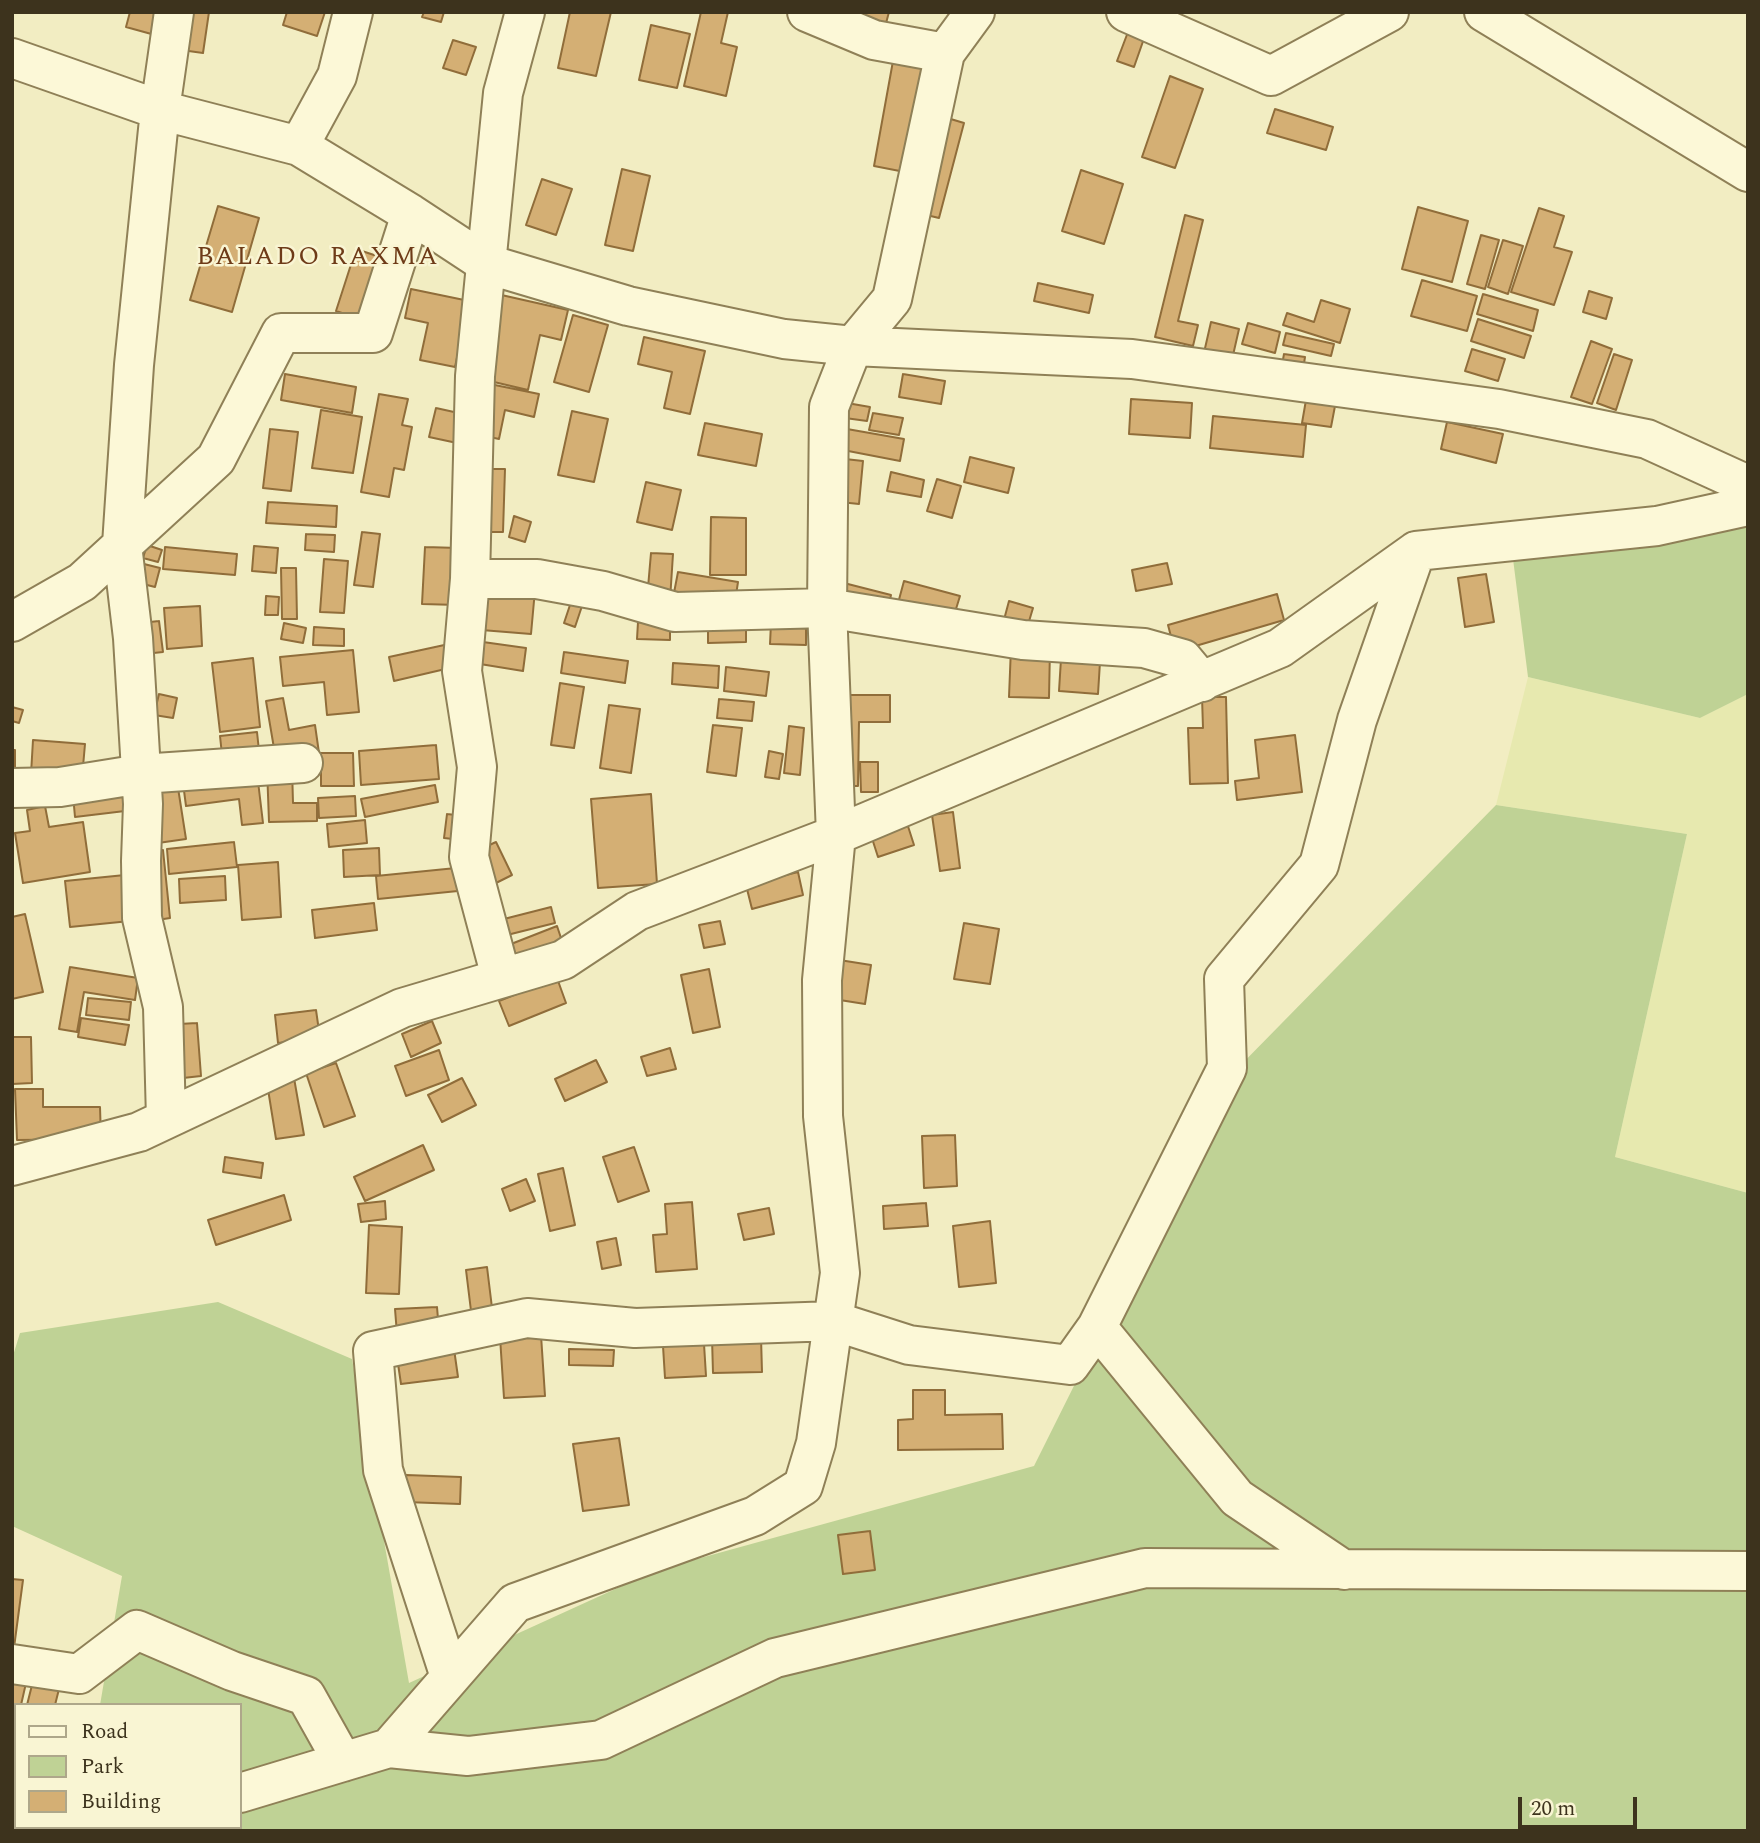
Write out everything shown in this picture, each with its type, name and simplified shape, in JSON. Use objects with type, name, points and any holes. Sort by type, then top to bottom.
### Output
[{"type":"street","points":[[166,1119],[163,1007],[142,918],[141,774],[133,638],[122,545],[134,365],[159,110],[174,12]]},
{"type":"street","points":[[299,146],[337,76],[352,12]]},
{"type":"street","points":[[501,977],[469,857],[477,767],[462,671],[470,579],[475,376],[503,93],[526,12]]},
{"type":"street","points":[[807,12],[874,40],[945,53]]},
{"type":"street","points":[[389,1748],[515,1603],[755,1516],[803,1486],[816,1443],[840,1273],[822,1116],[822,980],[836,835],[827,608],[829,407],[853,346],[892,299],[945,53],[975,12]]},
{"type":"street","points":[[1126,12],[1271,76],[1390,12]]},
{"type":"street","points":[[1484,12],[1748,172]]},
{"type":"street","points":[[12,58],[159,110],[299,146],[487,264],[628,306],[784,339],[853,346],[1132,359],[1499,409],[1647,439],[1748,485]]},
{"type":"street","points":[[12,622],[82,582],[216,459],[281,333],[373,333],[411,214]]},
{"type":"street","points":[[12,1166],[139,1132],[402,1008],[563,960],[637,911],[836,835],[1280,648],[1416,551],[1657,526],[1748,506]]},
{"type":"street","points":[[450,1677],[383,1470],[373,1351],[527,1318],[635,1328],[834,1321],[909,1345],[1070,1365],[1097,1327],[1227,1068],[1224,979],[1319,865],[1357,720],[1416,551]]},
{"type":"street","points":[[470,579],[537,579],[603,591],[675,612],[827,608],[1023,640],[1144,648],[1183,659],[1202,682]]},
{"type":"street","points":[[12,788],[60,787],[141,774],[303,762]]},
{"type":"street","points":[[1097,1327],[1237,1498],[1344,1570]]},
{"type":"street","points":[[242,1792],[389,1748],[468,1756],[601,1740],[775,1658],[1145,1568],[1748,1571]]},
{"type":"street","points":[[12,1664],[79,1674],[137,1630],[232,1671],[306,1696],[343,1762]]},
{"type":"green space","points":[[1748,510],[1748,694],[1700,718],[1528,677],[1512,551]]},
{"type":"green space","points":[[1528,677],[1700,718],[1748,694],[1748,1193],[1615,1157],[1687,834],[1496,805]]},
{"type":"green space","points":[[1496,805],[1687,834],[1615,1157],[1748,1193],[1748,1831],[27,1831],[242,1829],[242,1703],[100,1703],[122,1576],[12,1526],[12,1359],[20,1333],[218,1302],[352,1359],[409,1683],[657,1570],[1034,1466],[1227,1079]]},
{"type":"building","points":[[130,12],[162,12],[155,35],[126,27]]},
{"type":"building","points":[[179,12],[209,12],[203,53],[174,49]]},
{"type":"building","points":[[287,12],[325,12],[317,36],[283,25]]},
{"type":"building","points":[[424,12],[444,12],[441,22],[422,17]]},
{"type":"building","points":[[570,12],[611,12],[596,76],[558,68]]},
{"type":"building","points":[[701,12],[728,12],[721,43],[737,47],[726,96],[684,86]]},
{"type":"building","points":[[825,12],[889,12],[885,27]]},
{"type":"building","points":[[1131,24],[1147,30],[1134,67],[1117,61]]},
{"type":"building","points":[[651,25],[690,34],[677,88],[639,80]]},
{"type":"building","points":[[453,40],[476,47],[466,75],[443,68]]},
{"type":"building","points":[[893,61],[928,67],[910,173],[874,166]]},
{"type":"building","points":[[1170,76],[1203,89],[1175,168],[1142,157]]},
{"type":"building","points":[[1275,109],[1333,127],[1326,150],[1267,133]]},
{"type":"building","points":[[944,117],[964,123],[939,218],[918,213]]},
{"type":"building","points":[[622,169],[650,176],[633,251],[605,245]]},
{"type":"building","points":[[1081,170],[1123,184],[1104,244],[1062,231]]},
{"type":"building","points":[[542,179],[572,189],[556,235],[526,225]]},
{"type":"building","points":[[218,206],[259,218],[232,312],[190,300]]},
{"type":"building","points":[[1418,207],[1468,221],[1452,282],[1402,269]]},
{"type":"building","points":[[1539,208],[1564,216],[1554,247],[1572,252],[1554,305],[1511,292]]},
{"type":"building","points":[[1185,215],[1203,220],[1178,321],[1198,325],[1193,346],[1155,337]]},
{"type":"building","points":[[1481,235],[1499,240],[1485,289],[1467,284]]},
{"type":"building","points":[[1503,240],[1523,246],[1508,294],[1488,287]]},
{"type":"building","points":[[356,249],[383,258],[363,320],[336,311]]},
{"type":"building","points":[[1422,280],[1477,296],[1467,331],[1411,316]]},
{"type":"building","points":[[1038,283],[1093,295],[1089,313],[1034,301]]},
{"type":"building","points":[[411,289],[469,301],[455,367],[420,360],[428,323],[405,318]]},
{"type":"building","points":[[1589,291],[1612,298],[1606,319],[1583,312]]},
{"type":"building","points":[[497,294],[568,310],[561,340],[540,335],[528,390],[477,378]]},
{"type":"building","points":[[1483,294],[1538,310],[1533,331],[1477,314]]},
{"type":"building","points":[[1321,300],[1350,309],[1340,343],[1283,325],[1287,313],[1314,322]]},
{"type":"building","points":[[573,315],[608,325],[589,392],[554,382]]},
{"type":"building","points":[[1478,319],[1531,336],[1524,358],[1471,341]]},
{"type":"building","points":[[1211,322],[1239,329],[1231,364],[1203,357]]},
{"type":"building","points":[[1248,323],[1280,332],[1275,353],[1242,344]]},
{"type":"building","points":[[1286,333],[1334,344],[1331,356],[1283,345]]},
{"type":"building","points":[[644,337],[705,351],[690,414],[664,408],[672,372],[638,364]]},
{"type":"building","points":[[1591,341],[1612,349],[1592,404],[1571,397]]},
{"type":"building","points":[[1472,349],[1505,359],[1498,381],[1465,371]]},
{"type":"building","points":[[1284,354],[1305,357],[1303,370],[1282,365]]},
{"type":"building","points":[[1614,354],[1632,360],[1616,410],[1597,403]]},
{"type":"building","points":[[285,374],[356,387],[352,413],[281,400]]},
{"type":"building","points":[[903,374],[945,381],[941,404],[899,397]]},
{"type":"building","points":[[485,383],[539,394],[534,417],[505,410],[499,439],[476,434]]},
{"type":"building","points":[[379,394],[408,399],[402,425],[412,427],[404,470],[394,468],[389,497],[361,492]]},
{"type":"building","points":[[1131,399],[1192,403],[1190,438],[1129,434]]},
{"type":"building","points":[[1306,400],[1335,406],[1331,427],[1302,423]]},
{"type":"building","points":[[847,403],[870,407],[867,421],[845,418]]},
{"type":"building","points":[[436,408],[463,414],[457,443],[429,437]]},
{"type":"building","points":[[321,410],[362,417],[353,473],[312,468]]},
{"type":"building","points":[[572,411],[608,419],[594,482],[558,475]]},
{"type":"building","points":[[873,413],[903,418],[899,435],[869,430]]},
{"type":"building","points":[[1213,416],[1306,425],[1303,457],[1210,448]]},
{"type":"building","points":[[1447,422],[1503,434],[1496,463],[1441,449]]},
{"type":"building","points":[[705,423],[762,434],[756,466],[698,455]]},
{"type":"building","points":[[270,429],[298,432],[291,491],[263,488]]},
{"type":"building","points":[[847,429],[904,439],[900,461],[843,450]]},
{"type":"building","points":[[970,457],[1014,468],[1008,493],[964,482]]},
{"type":"building","points":[[845,459],[863,461],[859,504],[840,502]]},
{"type":"building","points":[[475,469],[505,469],[503,532],[474,532]]},
{"type":"building","points":[[891,472],[924,480],[921,497],[887,491]]},
{"type":"building","points":[[937,479],[961,486],[952,518],[927,511]]},
{"type":"building","points":[[646,482],[681,490],[672,530],[637,522]]},
{"type":"building","points":[[268,502],[337,506],[336,527],[266,523]]},
{"type":"building","points":[[514,516],[531,522],[525,542],[509,537]]},
{"type":"building","points":[[711,517],[746,518],[746,575],[710,575]]},
{"type":"building","points":[[362,532],[380,534],[373,587],[354,585]]},
{"type":"building","points":[[306,534],[335,535],[334,552],[305,550]]},
{"type":"building","points":[[147,545],[162,550],[158,562],[143,558]]},
{"type":"building","points":[[254,546],[278,548],[276,573],[252,571]]},
{"type":"building","points":[[165,547],[237,554],[235,575],[163,569]]},
{"type":"building","points":[[425,547],[459,548],[458,605],[422,604]]},
{"type":"building","points":[[651,553],[673,554],[670,600],[647,599]]},
{"type":"building","points":[[324,559],[348,561],[344,613],[320,612]]},
{"type":"building","points":[[136,562],[160,568],[155,587],[131,581]]},
{"type":"building","points":[[1167,563],[1172,584],[1136,591],[1132,570]]},
{"type":"building","points":[[281,568],[296,568],[297,619],[282,619]]},
{"type":"building","points":[[678,572],[738,582],[734,608],[673,598]]},
{"type":"building","points":[[1486,574],[1494,622],[1465,627],[1458,578]]},
{"type":"building","points":[[904,581],[960,596],[952,622],[897,607]]},
{"type":"building","points":[[840,582],[891,595],[887,612],[836,600]]},
{"type":"building","points":[[474,585],[535,590],[531,634],[469,629]]},
{"type":"building","points":[[1277,594],[1284,620],[1175,652],[1168,625]]},
{"type":"building","points":[[266,596],[279,597],[278,615],[265,615]]},
{"type":"building","points":[[1009,601],[1033,608],[1024,638],[1001,631]]},
{"type":"building","points":[[571,602],[582,606],[575,627],[564,623]]},
{"type":"building","points":[[200,606],[202,646],[167,649],[164,608]]},
{"type":"building","points":[[159,621],[163,652],[144,654],[141,623]]},
{"type":"building","points":[[746,621],[746,642],[708,643],[708,622]]},
{"type":"building","points":[[638,622],[670,623],[670,640],[637,639]]},
{"type":"building","points":[[284,623],[306,628],[303,643],[281,639]]},
{"type":"building","points":[[771,623],[806,624],[806,645],[770,644]]},
{"type":"building","points":[[314,627],[344,629],[344,646],[313,645]]},
{"type":"building","points":[[483,642],[526,648],[523,671],[480,664]]},
{"type":"building","points":[[449,644],[454,667],[394,681],[389,657]]},
{"type":"building","points":[[1011,647],[1050,648],[1049,698],[1009,697]]},
{"type":"building","points":[[353,650],[359,712],[327,715],[324,682],[283,686],[280,657]]},
{"type":"building","points":[[564,652],[628,661],[625,683],[561,673]]},
{"type":"building","points":[[253,658],[260,727],[220,732],[212,663]]},
{"type":"building","points":[[1061,659],[1100,662],[1098,694],[1059,691]]},
{"type":"building","points":[[673,663],[719,666],[718,688],[672,684]]},
{"type":"building","points":[[726,667],[769,672],[766,696],[724,691]]},
{"type":"building","points":[[560,683],[584,687],[574,748],[551,745]]},
{"type":"building","points":[[159,694],[177,698],[173,718],[154,715]]},
{"type":"building","points":[[838,695],[890,695],[890,722],[859,722],[858,786],[838,786]]},
{"type":"building","points":[[1202,697],[1226,697],[1228,783],[1190,784],[1188,728],[1203,728]]},
{"type":"building","points":[[283,698],[289,730],[315,725],[319,753],[276,760],[266,701]]},
{"type":"building","points":[[719,699],[754,702],[752,721],[717,718]]},
{"type":"building","points":[[609,705],[640,709],[631,773],[600,768]]},
{"type":"building","points":[[12,707],[23,710],[19,723],[12,721]]},
{"type":"building","points":[[713,725],[742,728],[736,776],[707,772]]},
{"type":"building","points":[[789,726],[804,728],[800,775],[784,773]]},
{"type":"building","points":[[257,732],[260,760],[223,764],[220,736]]},
{"type":"building","points":[[1295,735],[1302,792],[1237,800],[1235,781],[1259,778],[1255,740]]},
{"type":"building","points":[[33,740],[85,744],[82,778],[31,774]]},
{"type":"building","points":[[436,745],[439,779],[361,785],[359,751]]},
{"type":"building","points":[[12,750],[15,750],[15,778],[12,778]]},
{"type":"building","points":[[769,751],[783,754],[779,779],[765,777]]},
{"type":"building","points":[[321,753],[353,753],[354,786],[321,786]]},
{"type":"building","points":[[860,762],[878,762],[878,792],[861,792]]},
{"type":"building","points":[[292,767],[293,803],[317,803],[317,821],[269,822],[267,768]]},
{"type":"building","points":[[257,773],[263,823],[242,825],[239,799],[186,806],[183,783]]},
{"type":"building","points":[[176,775],[186,839],[158,843],[150,780]]},
{"type":"building","points":[[435,785],[438,802],[365,817],[361,799]]},
{"type":"building","points":[[122,788],[125,811],[75,817],[73,795]]},
{"type":"building","points":[[651,794],[657,884],[598,888],[591,799]]},
{"type":"building","points":[[355,796],[356,816],[319,818],[318,798]]},
{"type":"building","points":[[45,806],[49,827],[83,822],[90,872],[23,883],[15,833],[30,831],[27,810]]},
{"type":"building","points":[[953,812],[960,868],[940,871],[932,815]]},
{"type":"building","points":[[447,814],[464,816],[461,840],[444,838]]},
{"type":"building","points":[[365,820],[367,843],[329,847],[327,824]]},
{"type":"building","points":[[906,820],[914,845],[878,857],[870,832]]},
{"type":"building","points":[[234,842],[237,867],[169,874],[167,849]]},
{"type":"building","points":[[496,842],[512,875],[488,887],[472,853]]},
{"type":"building","points":[[379,848],[380,875],[344,877],[343,850]]},
{"type":"building","points":[[163,850],[170,918],[151,921],[143,853]]},
{"type":"building","points":[[278,862],[281,917],[242,920],[238,865]]},
{"type":"building","points":[[466,867],[468,890],[378,899],[376,876]]},
{"type":"building","points":[[798,872],[803,895],[752,909],[746,885]]},
{"type":"building","points":[[125,875],[130,921],[70,927],[65,881]]},
{"type":"building","points":[[225,876],[226,900],[180,903],[179,879]]},
{"type":"building","points":[[374,903],[377,930],[315,938],[312,910]]},
{"type":"building","points":[[551,907],[555,923],[503,936],[500,920]]},
{"type":"building","points":[[25,914],[43,992],[12,999],[12,917]]},
{"type":"building","points":[[720,921],[725,944],[704,948],[699,925]]},
{"type":"building","points":[[964,923],[999,929],[990,984],[954,979]]},
{"type":"building","points":[[557,926],[564,947],[513,966],[506,946]]},
{"type":"building","points":[[833,959],[871,965],[865,1004],[827,998]]},
{"type":"building","points":[[70,967],[138,978],[135,1000],[84,992],[77,1032],[59,1029]]},
{"type":"building","points":[[709,969],[720,1027],[693,1033],[681,975]]},
{"type":"building","points":[[557,978],[566,1003],[509,1026],[499,1001]]},
{"type":"building","points":[[88,998],[131,1002],[129,1020],[86,1015]]},
{"type":"building","points":[[316,1010],[320,1038],[278,1043],[275,1015]]},
{"type":"building","points":[[81,1018],[129,1025],[125,1045],[78,1037]]},
{"type":"building","points":[[432,1021],[441,1043],[411,1057],[402,1034]]},
{"type":"building","points":[[197,1023],[201,1076],[183,1078],[179,1024]]},
{"type":"building","points":[[12,1037],[31,1037],[32,1083],[12,1084]]},
{"type":"building","points":[[670,1048],[676,1069],[647,1076],[641,1057]]},
{"type":"building","points":[[439,1050],[449,1080],[406,1096],[395,1066]]},
{"type":"building","points":[[596,1060],[607,1082],[565,1101],[555,1079]]},
{"type":"building","points":[[336,1063],[355,1116],[324,1127],[306,1073]]},
{"type":"building","points":[[294,1078],[304,1135],[276,1139],[267,1083]]},
{"type":"building","points":[[462,1078],[476,1105],[442,1122],[428,1095]]},
{"type":"building","points":[[15,1089],[43,1089],[43,1107],[100,1107],[101,1139],[17,1140]]},
{"type":"building","points":[[955,1135],[957,1186],[924,1188],[922,1136]]},
{"type":"building","points":[[423,1145],[434,1170],[365,1201],[354,1177]]},
{"type":"building","points":[[634,1147],[649,1191],[618,1202],[603,1157]]},
{"type":"building","points":[[225,1157],[263,1163],[261,1178],[223,1172]]},
{"type":"building","points":[[563,1168],[575,1225],[550,1231],[538,1174]]},
{"type":"building","points":[[526,1179],[535,1201],[510,1211],[502,1189]]},
{"type":"building","points":[[284,1195],[291,1220],[216,1245],[208,1220]]},
{"type":"building","points":[[385,1201],[386,1219],[361,1222],[358,1204]]},
{"type":"building","points":[[692,1202],[697,1269],[656,1272],[653,1235],[667,1234],[665,1204]]},
{"type":"building","points":[[926,1203],[928,1226],[884,1229],[883,1206]]},
{"type":"building","points":[[769,1208],[774,1234],[744,1240],[738,1214]]},
{"type":"building","points":[[990,1221],[996,1283],[959,1287],[953,1226]]},
{"type":"building","points":[[369,1225],[402,1227],[399,1294],[366,1293]]},
{"type":"building","points":[[616,1238],[621,1265],[602,1269],[597,1242]]},
{"type":"building","points":[[487,1267],[493,1316],[472,1319],[466,1270]]},
{"type":"building","points":[[437,1307],[439,1331],[397,1334],[395,1309]]},
{"type":"building","points":[[541,1335],[545,1396],[504,1398],[500,1337]]},
{"type":"building","points":[[761,1337],[762,1372],[713,1373],[712,1338]]},
{"type":"building","points":[[704,1344],[706,1376],[665,1378],[663,1346]]},
{"type":"building","points":[[454,1349],[458,1377],[401,1384],[397,1357]]},
{"type":"building","points":[[569,1349],[614,1350],[613,1366],[569,1365]]},
{"type":"building","points":[[913,1390],[945,1390],[945,1415],[1002,1414],[1003,1449],[898,1450],[898,1420],[913,1419]]},
{"type":"building","points":[[619,1438],[629,1505],[583,1511],[573,1444]]},
{"type":"building","points":[[406,1475],[461,1477],[460,1504],[405,1502]]},
{"type":"building","points":[[870,1531],[875,1570],[843,1574],[838,1535]]},
{"type":"building","points":[[12,1579],[23,1580],[13,1655],[12,1655]]},
{"type":"building","points":[[12,1679],[26,1683],[21,1703],[14,1703],[14,1736]]},
{"type":"building","points":[[33,1681],[59,1689],[56,1703],[28,1703]]},
{"type":"district","name":"BALADO RAXMA","points":[[318,259]]}]
